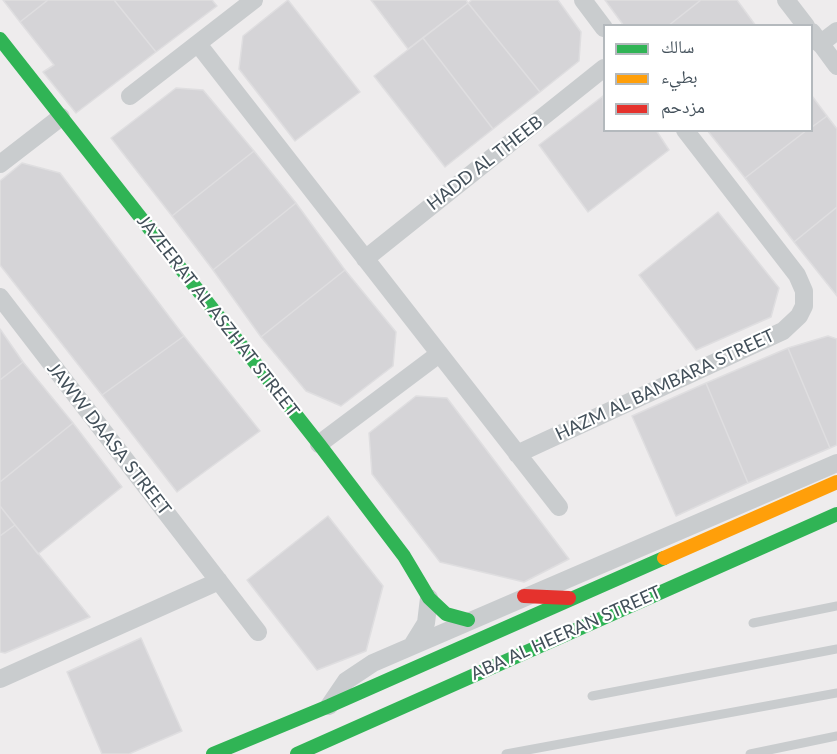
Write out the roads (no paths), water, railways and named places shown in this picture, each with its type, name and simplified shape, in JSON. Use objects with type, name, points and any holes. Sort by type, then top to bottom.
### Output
[{"type":"street","points":[[130,96],[254,0]]},
{"type":"street","points":[[583,0],[603,27]]},
{"type":"street","points":[[786,0],[804,24]]},
{"type":"street","points":[[837,32],[816,38],[837,66]]},
{"type":"street","name":"JAZEERAT AL ASZHAT STREET","points":[[0,39],[319,444],[404,556],[429,598],[446,614],[468,620]]},
{"type":"street","points":[[198,44],[559,507]]},
{"type":"street","name":"HADD AL THEEB","points":[[365,259],[603,69]]},
{"type":"street","points":[[0,164],[61,117]]},
{"type":"street","name":"HAZM AL BAMBARA STREET","points":[[517,454],[783,331],[800,316],[804,306],[804,291],[797,275],[687,132]]},
{"type":"street","name":"JAWW DAASA STREET","points":[[0,297],[258,632]]},
{"type":"street","points":[[319,444],[439,354]]},
{"type":"street","name":"ABA AL HEERAN STREET","points":[[329,706],[337,692],[363,669],[413,644],[596,565],[634,552],[837,463]]},
{"type":"street","name":"ABA AL HEERAN STREET","points":[[213,754],[329,706],[837,482]]},
{"type":"street","name":"ABA AL HEERAN STREET","points":[[297,754],[837,514]]},
{"type":"street","points":[[0,679],[219,580]]},
{"type":"street","points":[[524,596],[572,598]]},
{"type":"street","points":[[413,644],[426,623],[429,598]]},
{"type":"lane","points":[[753,623],[837,606]]},
{"type":"lane","points":[[592,696],[837,649]]},
{"type":"lane","points":[[506,754],[837,693]]},
{"type":"lane","points":[[750,754],[837,736]]}]
